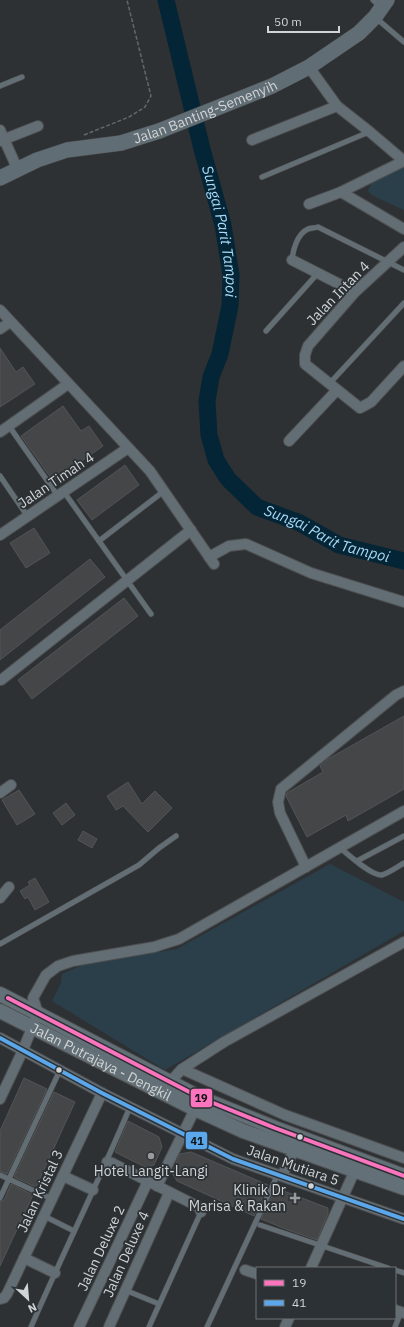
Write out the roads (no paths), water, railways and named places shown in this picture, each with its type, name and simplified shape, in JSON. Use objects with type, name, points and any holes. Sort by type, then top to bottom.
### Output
[{"type":"main road","name":"Jalan Banting-Semenyih","points":[[0,178],[17,168],[66,150],[121,142],[159,131],[272,86],[309,67],[359,33],[379,6]]},
{"type":"main road","name":"Jalan Putrajaya - Dengkil","points":[[0,994],[170,1082],[198,1104],[275,1128],[337,1143],[404,1176]]},
{"type":"main road","name":"Jalan Putrajaya - Dengkil","points":[[0,1011],[198,1104],[243,1131],[404,1188]]},
{"type":"street","points":[[309,67],[337,106],[404,161],[341,192],[309,204]]},
{"type":"street","points":[[252,140],[337,106]]},
{"type":"street","points":[[17,168],[1,137],[38,126]]},
{"type":"street","points":[[341,192],[404,229]]},
{"type":"street","name":"Jalan Intan 4","points":[[333,386],[305,364],[305,355],[308,346],[355,292],[404,247]]},
{"type":"street","points":[[292,260],[355,292]]},
{"type":"street","points":[[0,310],[150,471],[211,560],[229,546],[246,544],[311,573],[404,602]]},
{"type":"street","points":[[0,329],[10,322]]},
{"type":"street","points":[[289,441],[333,386],[360,408],[371,402],[404,366]]},
{"type":"street","points":[[0,432],[68,384]]},
{"type":"street","name":"Jalan Timah 4","points":[[0,535],[128,448]]},
{"type":"street","points":[[0,680],[191,530]]},
{"type":"street","points":[[306,867],[280,813],[278,802],[281,789],[396,695],[404,691]]},
{"type":"street","points":[[0,793],[11,785]]},
{"type":"street","points":[[0,1099],[23,1050],[38,1013],[33,998],[46,975],[58,966],[73,961],[154,947],[179,938],[404,811]]},
{"type":"street","points":[[0,898],[9,887]]},
{"type":"street","points":[[170,1082],[182,1069],[231,1038],[404,942]]},
{"type":"street","name":"Jalan Mutiara 5","points":[[0,1038],[102,1093],[233,1159],[404,1219]]},
{"type":"street","points":[[182,1069],[285,1115],[337,1143],[404,1158]]},
{"type":"street","name":"Jalan Kristal 3","points":[[0,1299],[7,1294],[102,1093]]},
{"type":"street","points":[[157,1186],[198,1104]]},
{"type":"street","points":[[280,1175],[294,1150]]},
{"type":"street","points":[[107,1162],[112,1163],[199,1207],[201,1212]]},
{"type":"street","points":[[311,1267],[355,1170]]},
{"type":"street","points":[[63,1176],[94,1190]]},
{"type":"street","name":"Jalan Deluxe 2","points":[[79,1327],[148,1181]]},
{"type":"street","name":"Jalan Deluxe 4","points":[[109,1327],[169,1193]]},
{"type":"street","points":[[24,1258],[55,1273]]},
{"type":"street","points":[[246,1270],[256,1274]]},
{"type":"lane","points":[[379,6],[404,42]]},
{"type":"lane","points":[[0,86],[22,77]]},
{"type":"lane","points":[[262,177],[370,132]]},
{"type":"lane","points":[[292,260],[293,251],[299,237],[308,229],[318,227],[404,270]]},
{"type":"lane","points":[[266,331],[318,273]]},
{"type":"lane","points":[[333,386],[404,302]]},
{"type":"lane","points":[[9,426],[99,541],[151,614]]},
{"type":"lane","points":[[0,476],[28,517]]},
{"type":"lane","points":[[99,541],[164,491]]},
{"type":"lane","points":[[0,944],[139,865],[176,836]]},
{"type":"lane","points":[[357,861],[404,836]]},
{"type":"lane","points":[[339,847],[376,874],[382,875],[404,862]]},
{"type":"lane","points":[[0,1198],[60,1070]]},
{"type":"lane","points":[[31,1327],[107,1162],[130,1107]]},
{"type":"lane","points":[[0,1174],[52,1199]]},
{"type":"lane","points":[[207,1327],[280,1175]]},
{"type":"lane","points":[[149,1327],[201,1212]]},
{"type":"lane","points":[[44,1216],[74,1231]]},
{"type":"lane","points":[[260,1225],[385,1267]]},
{"type":"lane","points":[[125,1290],[159,1304]]},
{"type":"lane","points":[[395,1327],[400,1312]]},
{"type":"waterway","name":"Sungai Parit Tampoi","points":[[166,0],[202,149],[223,225],[231,275],[230,306],[220,354],[211,377],[207,401],[209,435],[216,460],[228,479],[257,507],[300,523],[339,545],[404,561]]},
{"type":"place","name":"Hotel Langit-Langi","points":[[151,1156]]},
{"type":"place","name":"Klinik Dr Marisa & Rakan","points":[[295,1198]]}]
